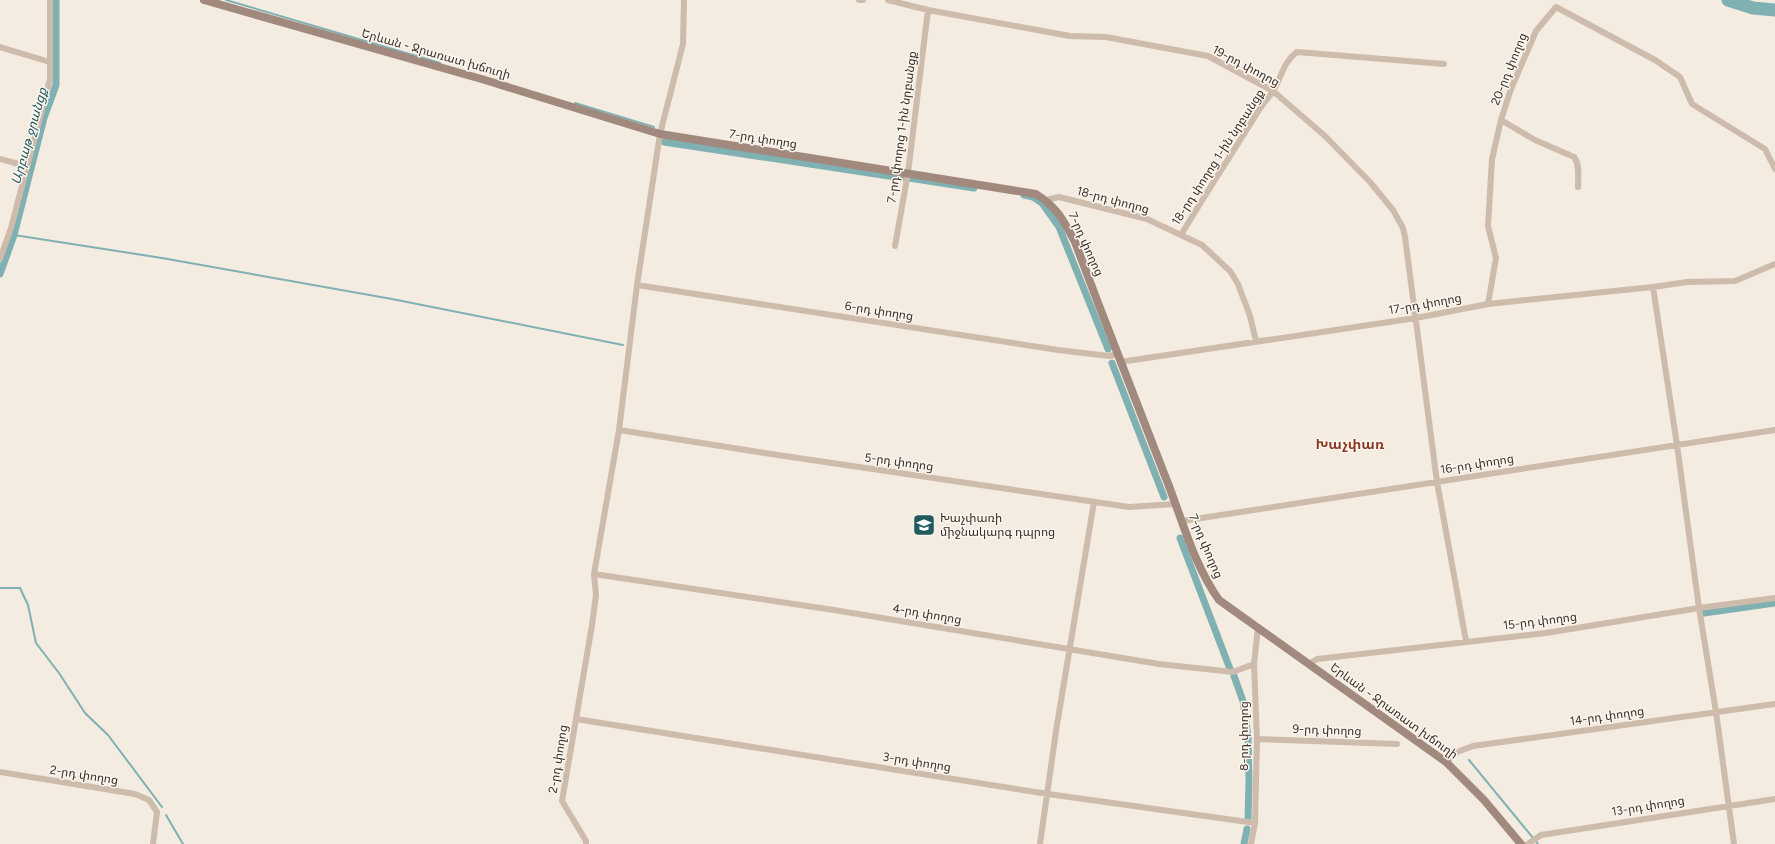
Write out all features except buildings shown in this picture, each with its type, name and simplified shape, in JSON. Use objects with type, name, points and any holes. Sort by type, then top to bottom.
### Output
[{"type":"main road","name":"Երևան - Ջրառատ խճուղի","points":[[204,0],[485,80],[660,134]]},
{"type":"main road","name":"7-րդ փողոց","points":[[660,134],[1036,194],[1046,200],[1058,211],[1075,242],[1176,504],[1196,560],[1208,585],[1219,600],[1258,627]]},
{"type":"main road","name":"Երևան - Ջրառատ խճուղի","points":[[1258,627],[1446,762],[1484,800],[1521,844]]},
{"type":"street","points":[[0,259],[11,228],[50,79],[50,0]]},
{"type":"street","name":"2-րդ փողոց","points":[[586,844],[586,841],[562,801],[592,625],[596,595],[594,574],[618,430],[637,285],[660,134],[682,44],[684,0]]},
{"type":"street","name":"19-րդ փողոց","points":[[888,0],[928,10],[1070,36],[1106,37],[1208,56],[1273,91],[1325,136],[1370,182],[1393,210],[1405,237],[1437,482],[1466,641]]},
{"type":"street","points":[[1558,0],[1556,7],[1655,60],[1680,76],[1692,104],[1765,149],[1775,169]]},
{"type":"street","name":"20-րդ փողոց","points":[[1488,304],[1496,258],[1488,226],[1492,159],[1501,120],[1511,90],[1536,31],[1556,7]]},
{"type":"street","name":"7-րդ փողոց 1-ին նրբանցք","points":[[895,246],[908,173],[928,10]]},
{"type":"street","points":[[0,47],[50,62]]},
{"type":"street","name":"18-րդ փողոց 1-ին նրբանցք","points":[[1181,235],[1262,104],[1273,91],[1284,66],[1291,56],[1297,52],[1444,64]]},
{"type":"street","points":[[1501,120],[1535,140],[1574,157],[1578,166],[1578,188]]},
{"type":"street","points":[[0,159],[26,166]]},
{"type":"street","name":"18-րդ փողոց","points":[[1046,200],[1059,197],[1146,219],[1202,245],[1230,271],[1238,284],[1250,316],[1256,341]]},
{"type":"street","name":"17-րդ փողոց","points":[[1119,358],[1256,341],[1416,318],[1488,304],[1653,287],[1687,282],[1735,281],[1775,264]]},
{"type":"street","name":"6-րդ փողոց","points":[[637,285],[1058,350],[1119,358]]},
{"type":"street","points":[[1653,287],[1734,844]]},
{"type":"street","name":"5-րդ փողոց","points":[[618,430],[1129,507],[1176,504]]},
{"type":"street","name":"16-րդ փողոց","points":[[1182,521],[1775,430]]},
{"type":"street","points":[[1040,844],[1056,731],[1094,502]]},
{"type":"street","name":"4-րդ փողոց","points":[[594,574],[834,610],[1159,664],[1233,672],[1254,664]]},
{"type":"street","name":"15-րդ փողոց","points":[[1309,664],[1317,660],[1466,641],[1546,633],[1699,608],[1775,598]]},
{"type":"street","name":"8-րդ փողոց","points":[[1251,844],[1255,823],[1257,739],[1254,664],[1258,627]]},
{"type":"street","name":"14-րդ փողոց","points":[[1446,762],[1458,752],[1473,746],[1775,704]]},
{"type":"street","name":"3-րդ փողոց","points":[[576,719],[1048,794],[1255,823]]},
{"type":"street","name":"9-րդ փողոց","points":[[1257,739],[1397,744]]},
{"type":"street","name":"2-րդ փողոց","points":[[0,772],[135,794],[149,800],[157,812],[153,844]]},
{"type":"street","name":"13-րդ փողոց","points":[[1528,844],[1541,835],[1728,805],[1775,799]]},
{"type":"waterway","name":"Արբաթ ջրանցք","points":[[0,274],[14,235],[44,118],[56,85],[56,0]]},
{"type":"waterway","points":[[226,0],[440,63]]},
{"type":"waterway","points":[[1728,0],[1753,8],[1775,10]]},
{"type":"waterway","points":[[575,103],[654,127]]},
{"type":"waterway","points":[[664,142],[902,178]]},
{"type":"waterway","points":[[909,178],[974,188]]},
{"type":"waterway","points":[[1024,195],[1033,197],[1042,203],[1059,227],[1108,349]]},
{"type":"waterway","points":[[14,235],[162,258],[392,299],[623,345]]},
{"type":"waterway","points":[[1112,363],[1164,497]]},
{"type":"waterway","points":[[1180,538],[1230,669]]},
{"type":"waterway","points":[[0,588],[20,588],[28,605],[36,643],[59,673],[85,713],[108,735],[162,807]]},
{"type":"waterway","points":[[1704,613],[1775,603]]},
{"type":"waterway","points":[[1234,676],[1243,701],[1248,737],[1248,819]]},
{"type":"waterway","points":[[1469,760],[1538,844]]},
{"type":"waterway","points":[[166,815],[183,844]]},
{"type":"waterway","points":[[1244,844],[1247,829]]},
{"type":"place","name":"Խաչփառի միջնակարգ դպրոց","points":[[924,525]]},
{"type":"district","name":"Խաչփառ","points":[[1350,444]]}]
